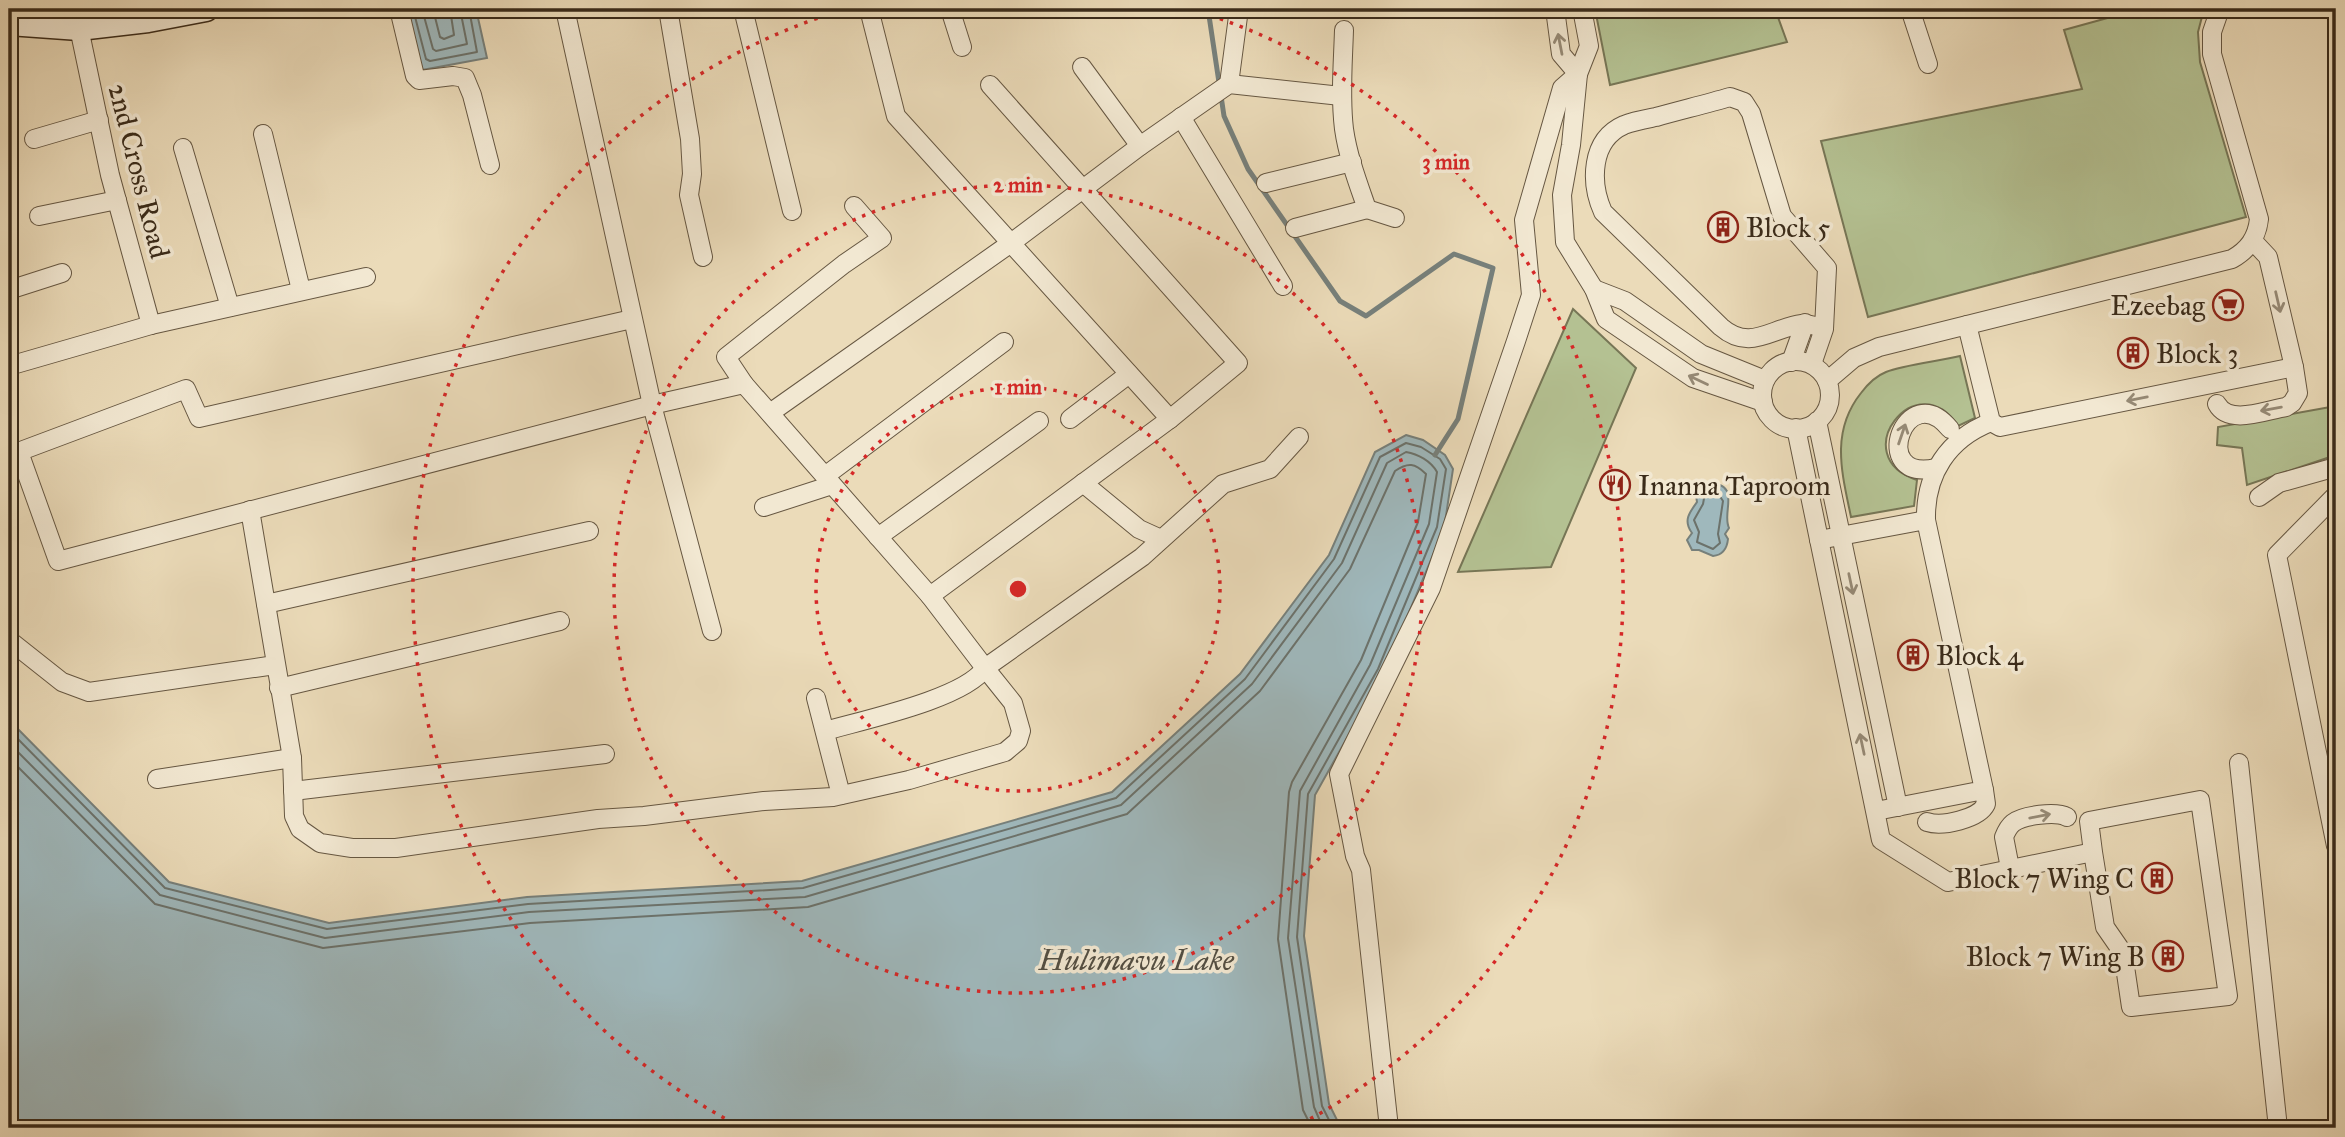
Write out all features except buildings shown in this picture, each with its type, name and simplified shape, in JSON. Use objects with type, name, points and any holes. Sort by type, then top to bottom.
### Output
[{"type":"street","points":[[17,9],[9,21],[79,28],[148,20],[206,9]]},
{"type":"street","points":[[399,9],[415,76],[419,80],[453,76],[466,78],[491,165]]},
{"type":"street","points":[[565,9],[652,405],[712,631]]},
{"type":"street","points":[[667,9],[690,139],[692,174],[689,195],[703,257]]},
{"type":"street","points":[[743,9],[792,211]]},
{"type":"street","points":[[869,9],[896,116],[1170,419]]},
{"type":"street","points":[[950,9],[962,47]]},
{"type":"street","points":[[1223,88],[1239,9]]},
{"type":"street","points":[[1555,9],[1561,54],[1578,74]]},
{"type":"street","points":[[1582,9],[1590,46],[1578,74],[1571,145],[1562,195],[1565,242],[1594,289],[1606,319],[1693,378],[1763,402]]},
{"type":"street","points":[[1910,9],[1928,64]]},
{"type":"street","points":[[1828,381],[1844,365],[1866,352],[2232,259],[2248,248],[2253,241],[2259,219],[2212,54],[2212,32],[2220,9]]},
{"type":"street","name":"2nd Cross Road","points":[[79,28],[117,200],[151,326]]},
{"type":"street","points":[[1344,30],[1342,96],[1345,130],[1367,209]]},
{"type":"street","points":[[1082,67],[1140,146]]},
{"type":"street","points":[[1389,1128],[1361,870],[1355,856],[1339,774],[1431,588],[1512,356],[1531,295],[1524,220],[1562,88],[1578,74]]},
{"type":"street","points":[[930,596],[1170,419],[1238,363],[990,85]]},
{"type":"street","points":[[770,413],[1011,243],[1140,146],[1223,88],[1342,96]]},
{"type":"street","points":[[1812,364],[1824,330],[1827,268],[1782,216],[1751,113],[1744,102],[1730,97],[1622,126],[1604,142],[1597,155],[1595,168],[1596,192],[1603,212],[1721,327],[1733,335],[1749,339],[1805,323],[1824,330]]},
{"type":"street","points":[[1181,117],[1283,286]]},
{"type":"street","points":[[34,139],[99,120]]},
{"type":"street","points":[[263,134],[302,290]]},
{"type":"street","points":[[183,148],[230,307]]},
{"type":"street","points":[[1266,183],[1352,162]]},
{"type":"street","points":[[39,216],[117,200]]},
{"type":"street","points":[[250,510],[292,758],[294,816],[300,829],[320,843],[352,848],[396,848],[598,819],[841,795],[909,780],[1005,752],[1018,741],[1021,731],[1013,703],[930,596],[744,384],[726,357],[882,237],[854,206]]},
{"type":"street","points":[[1295,228],[1367,209],[1395,218]]},
{"type":"street","points":[[2217,404],[2222,411],[2235,416],[2286,407],[2298,393],[2268,257],[2253,241]]},
{"type":"street","points":[[9,290],[62,273]]},
{"type":"street","points":[[9,366],[151,326],[302,290],[366,278]]},
{"type":"street","points":[[1594,289],[1625,301],[1701,354],[1765,380]]},
{"type":"street","points":[[632,319],[199,418],[186,389],[14,454],[58,561],[652,405],[744,384]]},
{"type":"street","points":[[1791,362],[1805,323]]},
{"type":"street","points":[[1967,325],[1991,422],[2000,427],[2294,368]]},
{"type":"street","points":[[764,508],[829,481],[1004,342]]},
{"type":"street","points":[[1800,361],[1812,364],[1828,381],[1829,403],[1825,413],[1807,427],[1784,427],[1767,413],[1763,402],[1765,380],[1780,365],[1800,361]]},
{"type":"street","points":[[1070,419],[1129,374]]},
{"type":"street","points":[[1936,468],[1920,470],[1905,461],[1898,446],[1900,430],[1912,418],[1929,415],[1944,422],[1950,429]]},
{"type":"street","points":[[878,537],[1039,421]]},
{"type":"street","points":[[1817,421],[1898,807]]},
{"type":"street","points":[[1927,822],[1939,824],[1977,815],[1986,804],[1926,520],[1927,493],[1936,468],[1964,435],[1991,422]]},
{"type":"street","points":[[1796,428],[1881,839],[1948,882],[2093,852]]},
{"type":"street","points":[[825,731],[933,699],[978,677],[985,667],[1142,557],[1223,484],[1270,468],[1299,437]]},
{"type":"street","points":[[2259,497],[2279,483],[2332,468],[2335,499],[2277,555],[2336,846]]},
{"type":"street","points":[[1083,483],[1139,529],[1161,539]]},
{"type":"street","points":[[1819,540],[1926,520]]},
{"type":"street","points":[[266,604],[589,531]]},
{"type":"street","points":[[279,688],[560,621]]},
{"type":"street","points":[[9,640],[62,682],[89,692],[275,665]]},
{"type":"street","points":[[816,698],[841,795]]},
{"type":"street","points":[[293,791],[605,754]]},
{"type":"street","points":[[157,779],[292,758]]},
{"type":"street","points":[[2239,763],[2278,1128]]},
{"type":"street","points":[[1875,811],[1984,790]]},
{"type":"street","points":[[2200,800],[2228,996],[2131,1007],[2123,953],[2105,927],[2093,852],[2089,821],[2200,800]]},
{"type":"street","points":[[2010,868],[2004,837],[2012,824],[2055,813],[2067,817]]},
{"type":"green space","points":[[1595,9],[1775,9],[1787,42],[1610,85]]},
{"type":"green space","points":[[2140,9],[2204,9],[2198,32],[2200,62],[2246,217],[1868,317],[1821,141],[2082,89],[2064,30]]},
{"type":"green space","points":[[1573,309],[1636,368],[1551,567],[1458,572]]},
{"type":"green space","points":[[1960,356],[1975,418],[1958,426],[1941,409],[1924,404],[1908,409],[1895,420],[1887,436],[1887,453],[1896,468],[1917,480],[1914,506],[1851,517],[1842,469],[1842,438],[1851,408],[1861,393],[1872,381],[1886,372]]},
{"type":"green space","points":[[2336,406],[2336,455],[2247,485],[2242,448],[2217,445],[2218,427]]},
{"type":"water","points":[[405,9],[476,9],[487,58],[422,70]]},
{"type":"water","name":"Hulimavu Lake","points":[[1406,435],[1423,440],[1445,455],[1453,469],[1444,529],[1384,672],[1315,795],[1304,936],[1329,1104],[1341,1128],[9,1128],[9,720],[169,882],[329,923],[527,897],[802,881],[1112,792],[1240,674],[1329,555],[1375,452]]},
{"type":"water","points":[[1707,483],[1718,484],[1728,493],[1729,528],[1725,534],[1728,539],[1727,546],[1722,553],[1713,556],[1692,550],[1687,540],[1692,533],[1688,517],[1697,502],[1695,489]]},
{"type":"waterway","points":[[1208,9],[1224,116],[1248,169],[1340,301],[1366,316],[1454,254],[1493,268],[1458,419],[1435,455]]},
{"type":"place","name":"Block 5","points":[[1723,227]]},
{"type":"place","name":"Ezeebag","points":[[2228,305]]},
{"type":"place","name":"Block 3","points":[[2133,353]]},
{"type":"place","name":"Inanna Taproom","points":[[1615,485]]},
{"type":"place","name":"Block 4","points":[[1913,655]]},
{"type":"place","name":"Block 7 Wing C","points":[[2157,878]]},
{"type":"place","name":"Block 7 Wing B","points":[[2168,956]]}]
